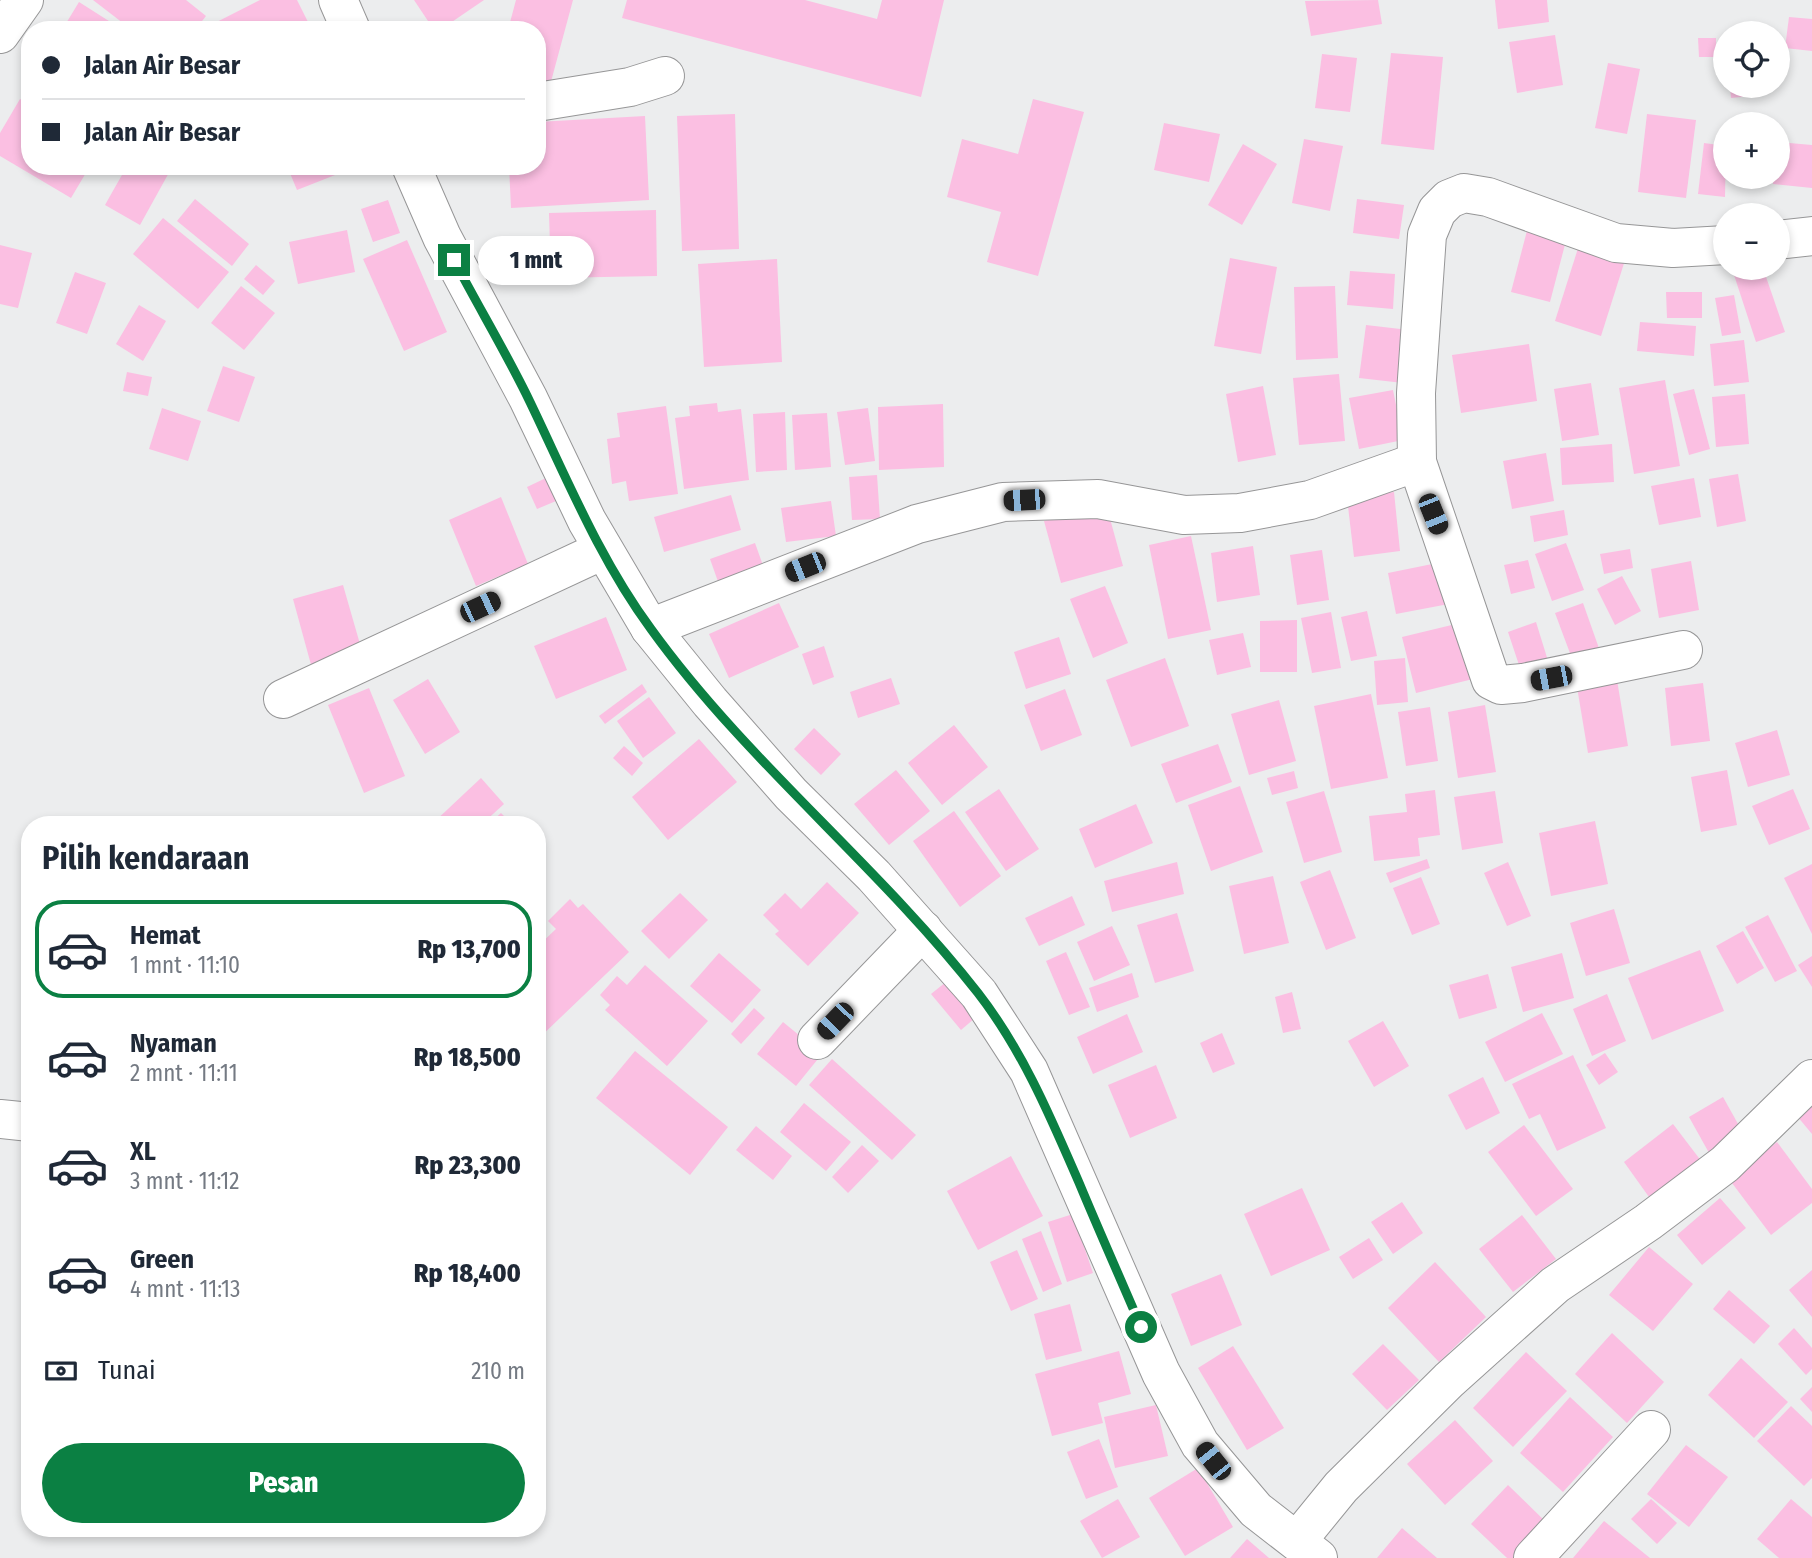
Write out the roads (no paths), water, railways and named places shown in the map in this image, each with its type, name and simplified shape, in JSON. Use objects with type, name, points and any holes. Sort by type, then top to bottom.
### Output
[{"type":"street","points":[[0,34],[24,0]]},
{"type":"street","points":[[338,0],[347,21]]},
{"type":"street","points":[[546,101],[631,87],[666,76]]},
{"type":"street","points":[[415,175],[442,237],[528,398],[603,550],[650,628],[710,702],[791,794],[923,930],[979,994],[1029,1071],[1161,1373],[1200,1444],[1256,1510],[1308,1550],[1341,1487],[1449,1380],[1555,1285],[1648,1222],[1725,1164],[1812,1079]]},
{"type":"street","points":[[1683,650],[1523,683],[1501,685],[1491,680],[1417,462],[1416,393],[1427,235],[1437,211],[1449,199],[1464,193],[1488,197],[1616,243],[1673,248],[1713,246]]},
{"type":"street","points":[[1790,239],[1812,236]]},
{"type":"street","points":[[650,628],[917,524],[1003,502],[1098,499],[1184,515],[1240,513],[1310,500],[1417,462]]},
{"type":"street","points":[[283,699],[603,550]]},
{"type":"street","points":[[817,1040],[923,930]]},
{"type":"street","points":[[1533,1558],[1651,1430]]}]
